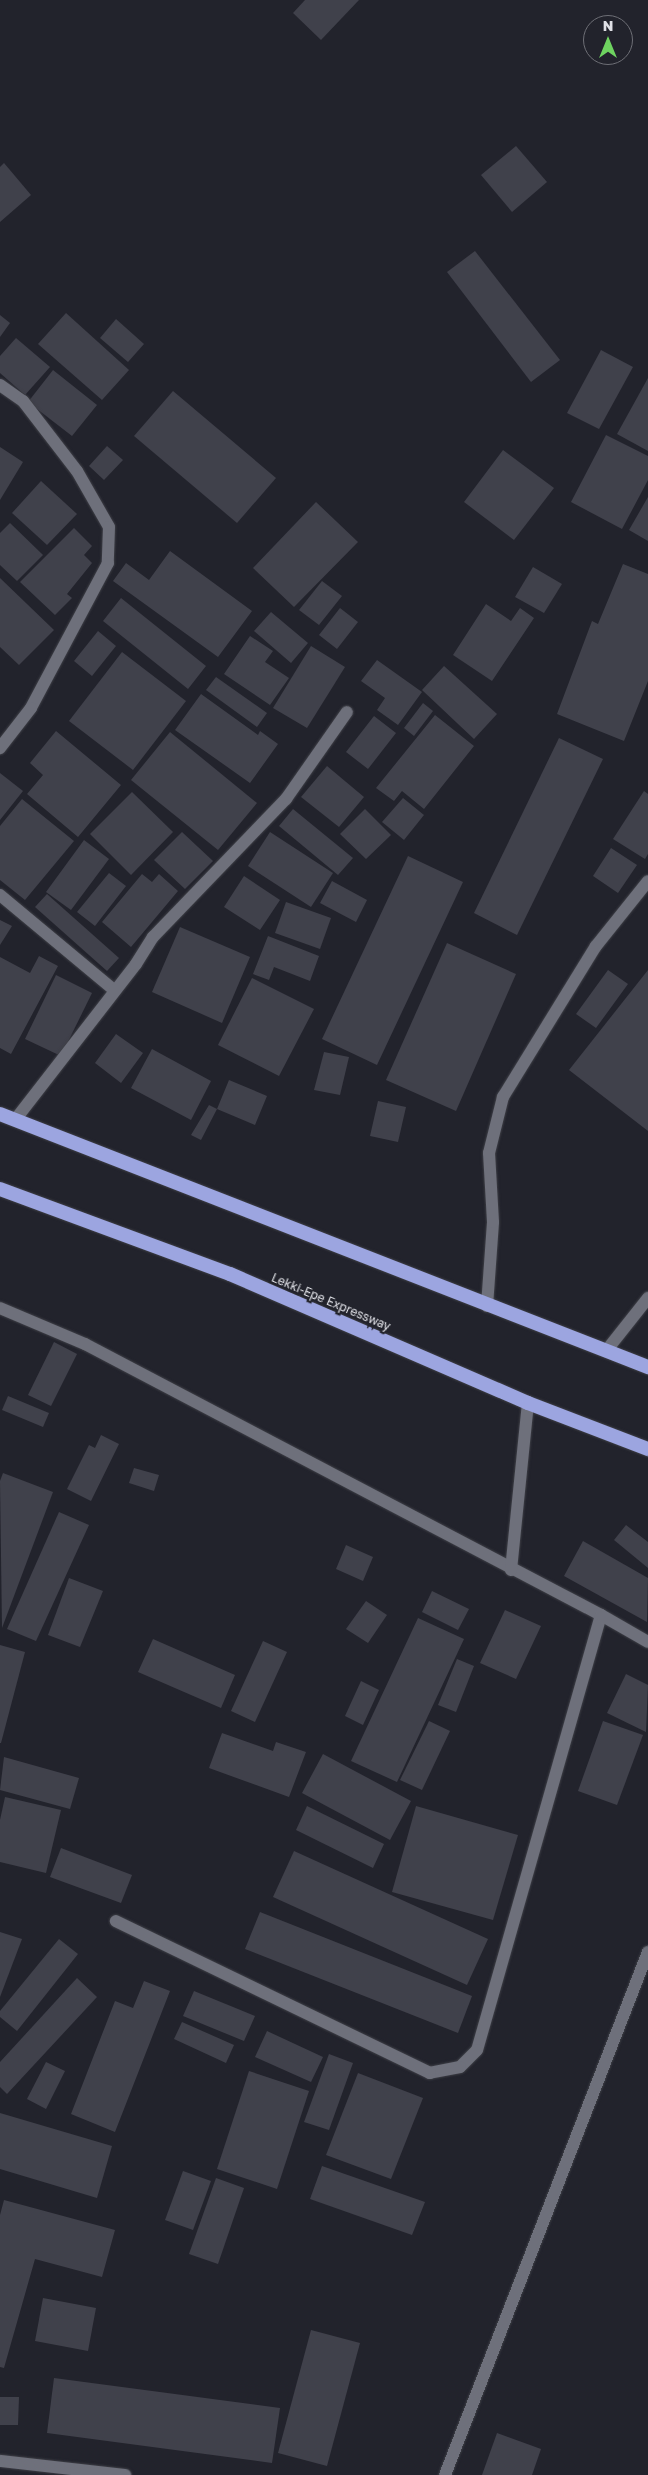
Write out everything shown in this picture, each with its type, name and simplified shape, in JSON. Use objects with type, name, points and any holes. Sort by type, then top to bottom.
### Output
[{"type":"highway","points":[[0,1114],[487,1306],[648,1367]]},
{"type":"highway","name":"Lekki-Epe Expressway","points":[[0,1190],[230,1274],[528,1403],[648,1448]]},
{"type":"street","points":[[0,385],[23,401],[77,471],[109,527],[108,563],[31,708],[0,748]]},
{"type":"street","points":[[15,1120],[136,964],[153,937],[286,799],[347,712]]},
{"type":"street","points":[[487,1306],[493,1222],[489,1153],[503,1097],[596,946],[648,881]]},
{"type":"street","points":[[0,894],[114,990]]},
{"type":"street","points":[[606,1351],[648,1298]]},
{"type":"street","points":[[0,1308],[86,1344],[511,1570],[601,1615],[648,1642]]},
{"type":"street","points":[[511,1570],[528,1403]]},
{"type":"street","points":[[116,1922],[430,2073],[460,2066],[477,2050],[601,1615]]},
{"type":"street","points":[[445,2475],[648,1952]]},
{"type":"street","points":[[0,2461],[126,2475]]},
{"type":"building","points":[[305,0],[359,0],[321,40],[293,13]]},
{"type":"building","points":[[516,146],[547,182],[512,212],[481,175]]},
{"type":"building","points":[[4,163],[31,195],[0,222],[0,167]]},
{"type":"building","points":[[475,251],[560,360],[531,382],[447,272]]},
{"type":"building","points":[[66,313],[129,370],[102,400],[38,344]]},
{"type":"building","points":[[0,315],[10,323],[0,337]]},
{"type":"building","points":[[116,319],[144,344],[128,362],[100,338]]},
{"type":"building","points":[[16,338],[50,367],[25,395],[0,373],[0,356]]},
{"type":"building","points":[[601,350],[633,367],[599,429],[567,413]]},
{"type":"building","points":[[53,370],[97,405],[72,436],[28,402]]},
{"type":"building","points":[[648,378],[648,451],[617,434]]},
{"type":"building","points":[[173,391],[276,478],[237,523],[134,436]]},
{"type":"building","points":[[606,435],[648,456],[648,480],[622,529],[571,502]]},
{"type":"building","points":[[107,446],[123,460],[104,480],[89,466]]},
{"type":"building","points":[[0,447],[23,462],[0,500]]},
{"type":"building","points":[[503,450],[554,488],[514,540],[464,502]]},
{"type":"building","points":[[41,481],[77,514],[47,545],[12,513]]},
{"type":"building","points":[[648,497],[648,541],[629,530]]},
{"type":"building","points":[[316,502],[358,542],[294,607],[253,568]]},
{"type":"building","points":[[10,523],[43,555],[17,581],[0,565],[0,533]]},
{"type":"building","points":[[74,528],[92,546],[84,555],[92,563],[67,594],[72,598],[55,615],[20,582]]},
{"type":"building","points":[[170,551],[252,611],[218,657],[113,581],[126,563],[149,580]]},
{"type":"building","points":[[623,564],[648,574],[648,681],[624,741],[557,714],[592,621],[598,624]]},
{"type":"building","points":[[533,567],[562,584],[544,613],[515,597]]},
{"type":"building","points":[[0,578],[54,630],[19,665],[0,647]]},
{"type":"building","points":[[322,581],[342,596],[319,625],[299,610]]},
{"type":"building","points":[[121,598],[206,666],[188,689],[103,621]]},
{"type":"building","points":[[486,604],[511,621],[520,608],[534,618],[492,681],[453,655]]},
{"type":"building","points":[[340,608],[358,622],[337,649],[319,635]]},
{"type":"building","points":[[271,612],[308,643],[291,663],[254,631]]},
{"type":"building","points":[[98,631],[116,646],[92,676],[74,661]]},
{"type":"building","points":[[250,636],[273,651],[265,662],[289,678],[270,705],[224,674]]},
{"type":"building","points":[[311,646],[345,667],[307,728],[273,708]]},
{"type":"building","points":[[122,652],[186,701],[133,770],[69,721]]},
{"type":"building","points":[[377,660],[422,692],[398,725],[377,710],[385,698],[361,681]]},
{"type":"building","points":[[444,666],[497,714],[474,739],[422,690]]},
{"type":"building","points":[[216,677],[267,713],[257,727],[206,690]]},
{"type":"building","points":[[201,694],[258,735],[260,731],[278,744],[250,783],[175,730]]},
{"type":"building","points":[[423,703],[433,711],[414,736],[404,728]]},
{"type":"building","points":[[435,715],[474,746],[424,809],[402,791],[394,801],[376,788]]},
{"type":"building","points":[[374,716],[396,733],[368,769],[346,752]]},
{"type":"building","points":[[56,731],[121,785],[78,837],[27,794],[43,775],[30,763]]},
{"type":"building","points":[[170,732],[257,803],[218,850],[131,780]]},
{"type":"building","points":[[559,738],[603,759],[517,935],[474,913]]},
{"type":"building","points":[[327,766],[364,797],[339,827],[301,797]]},
{"type":"building","points":[[0,773],[23,791],[0,820]]},
{"type":"building","points":[[644,791],[648,794],[648,854],[645,859],[613,839]]},
{"type":"building","points":[[132,792],[173,832],[131,875],[90,834]]},
{"type":"building","points":[[403,798],[424,815],[404,840],[382,822]]},
{"type":"building","points":[[22,799],[74,841],[25,900],[0,880],[0,826]]},
{"type":"building","points":[[293,809],[353,858],[338,875],[279,826]]},
{"type":"building","points":[[365,809],[391,835],[366,859],[340,834]]},
{"type":"building","points":[[182,832],[213,861],[185,889],[154,860]]},
{"type":"building","points":[[270,832],[333,873],[311,907],[248,866]]},
{"type":"building","points":[[84,840],[109,859],[71,910],[46,892]]},
{"type":"building","points":[[611,848],[637,865],[618,893],[593,876]]},
{"type":"building","points":[[408,856],[463,882],[377,1065],[322,1039]]},
{"type":"building","points":[[109,873],[126,886],[95,926],[77,912]]},
{"type":"building","points":[[142,874],[152,882],[159,874],[178,891],[131,947],[102,922]]},
{"type":"building","points":[[244,876],[280,900],[260,930],[224,907]]},
{"type":"building","points":[[332,881],[367,900],[356,922],[320,903]]},
{"type":"building","points":[[47,894],[119,958],[107,971],[35,907]]},
{"type":"building","points":[[286,902],[331,918],[320,949],[275,933]]},
{"type":"building","points":[[0,920],[12,926],[0,945]]},
{"type":"building","points":[[180,927],[250,957],[222,1023],[152,992]]},
{"type":"building","points":[[268,936],[319,956],[310,981],[274,967],[269,980],[253,974]]},
{"type":"building","points":[[447,943],[516,974],[456,1111],[386,1080]]},
{"type":"building","points":[[39,956],[58,966],[11,1054],[0,1048],[0,957],[30,973]]},
{"type":"building","points":[[608,970],[628,984],[596,1028],[576,1014]]},
{"type":"building","points":[[648,970],[648,1131],[569,1070]]},
{"type":"building","points":[[56,975],[92,993],[61,1056],[25,1039]]},
{"type":"building","points":[[252,978],[314,1009],[279,1076],[218,1045]]},
{"type":"building","points":[[116,1034],[143,1053],[121,1083],[95,1063]]},
{"type":"building","points":[[152,1049],[211,1081],[191,1120],[131,1088]]},
{"type":"building","points":[[324,1052],[349,1057],[340,1095],[314,1090]]},
{"type":"building","points":[[229,1080],[267,1096],[255,1125],[217,1109]]},
{"type":"building","points":[[378,1101],[406,1107],[398,1142],[370,1136]]},
{"type":"building","points":[[209,1105],[217,1109],[201,1140],[191,1135]]},
{"type":"building","points":[[54,1342],[77,1354],[51,1406],[28,1395]]},
{"type":"building","points":[[8,1396],[49,1413],[43,1427],[2,1410]]},
{"type":"building","points":[[101,1435],[119,1444],[91,1501],[67,1489],[89,1445],[95,1448]]},
{"type":"building","points":[[134,1468],[159,1475],[154,1491],[129,1483]]},
{"type":"building","points":[[3,1473],[53,1492],[2,1628],[0,1481]]},
{"type":"building","points":[[59,1512],[89,1525],[36,1641],[7,1629]]},
{"type":"building","points":[[626,1525],[648,1542],[648,1568],[614,1540]]},
{"type":"building","points":[[583,1541],[648,1578],[647,1622],[564,1576]]},
{"type":"building","points":[[346,1545],[373,1557],[363,1581],[336,1569]]},
{"type":"building","points":[[69,1578],[103,1591],[80,1647],[48,1635]]},
{"type":"building","points":[[432,1591],[469,1609],[458,1630],[422,1612]]},
{"type":"building","points":[[366,1601],[387,1615],[368,1643],[346,1629]]},
{"type":"building","points":[[505,1610],[541,1626],[516,1679],[480,1663]]},
{"type":"building","points":[[418,1618],[464,1639],[397,1782],[351,1761]]},
{"type":"building","points":[[153,1639],[235,1675],[221,1708],[138,1672]]},
{"type":"building","points":[[263,1641],[287,1652],[255,1722],[231,1711]]},
{"type":"building","points":[[0,1645],[25,1652],[1,1743],[0,1743]]},
{"type":"building","points":[[457,1659],[474,1666],[456,1712],[438,1705]]},
{"type":"building","points":[[626,1674],[648,1685],[646,1732],[607,1713]]},
{"type":"building","points":[[361,1681],[379,1690],[363,1725],[345,1716]]},
{"type":"building","points":[[429,1721],[450,1731],[422,1790],[400,1780]]},
{"type":"building","points":[[603,1721],[643,1735],[617,1805],[578,1791]]},
{"type":"building","points":[[222,1733],[273,1751],[276,1742],[306,1752],[289,1797],[209,1768]]},
{"type":"building","points":[[323,1754],[411,1801],[390,1840],[302,1793]]},
{"type":"building","points":[[4,1757],[79,1778],[70,1809],[0,1790]]},
{"type":"building","points":[[5,1797],[61,1810],[46,1873],[0,1862],[0,1820]]},
{"type":"building","points":[[307,1806],[384,1844],[373,1868],[296,1830]]},
{"type":"building","points":[[416,1806],[518,1835],[493,1920],[392,1892]]},
{"type":"building","points":[[61,1848],[132,1875],[121,1903],[50,1877]]},
{"type":"building","points":[[294,1851],[488,1939],[467,1985],[273,1897]]},
{"type":"building","points":[[260,1912],[472,1996],[458,2033],[245,1949]]},
{"type":"building","points":[[0,1932],[22,1939],[0,1997]]},
{"type":"building","points":[[59,1939],[78,1954],[17,2031],[0,2017],[0,2011]]},
{"type":"building","points":[[77,1978],[97,1997],[7,2094],[0,2087],[0,2062]]},
{"type":"building","points":[[144,1981],[170,1991],[115,2132],[71,2114],[115,2001],[133,2008]]},
{"type":"building","points":[[194,1991],[255,2016],[244,2041],[183,2016]]},
{"type":"building","points":[[182,2022],[234,2045],[226,2063],[174,2039]]},
{"type":"building","points":[[267,2031],[323,2057],[311,2082],[255,2057]]},
{"type":"building","points":[[329,2054],[353,2063],[329,2130],[304,2122]]},
{"type":"building","points":[[46,2062],[65,2071],[46,2109],[27,2099]]},
{"type":"building","points":[[249,2071],[309,2091],[277,2189],[217,2169]]},
{"type":"building","points":[[358,2073],[423,2098],[391,2179],[326,2155]]},
{"type":"building","points":[[0,2113],[112,2146],[97,2198],[0,2169]]},
{"type":"building","points":[[322,2166],[425,2202],[412,2235],[310,2199]]},
{"type":"building","points":[[183,2171],[211,2181],[193,2230],[165,2220]]},
{"type":"building","points":[[216,2178],[244,2188],[218,2264],[189,2254]]},
{"type":"building","points":[[4,2200],[115,2230],[102,2277],[35,2259],[4,2368],[0,2367],[0,2215]]},
{"type":"building","points":[[43,2298],[96,2308],[88,2351],[35,2341]]},
{"type":"building","points":[[311,2330],[360,2343],[327,2466],[278,2453]]},
{"type":"building","points":[[54,2378],[280,2408],[272,2463],[47,2433]]},
{"type":"building","points":[[0,2397],[19,2397],[18,2425],[0,2425]]},
{"type":"building","points":[[497,2433],[541,2449],[532,2475],[482,2475]]}]
